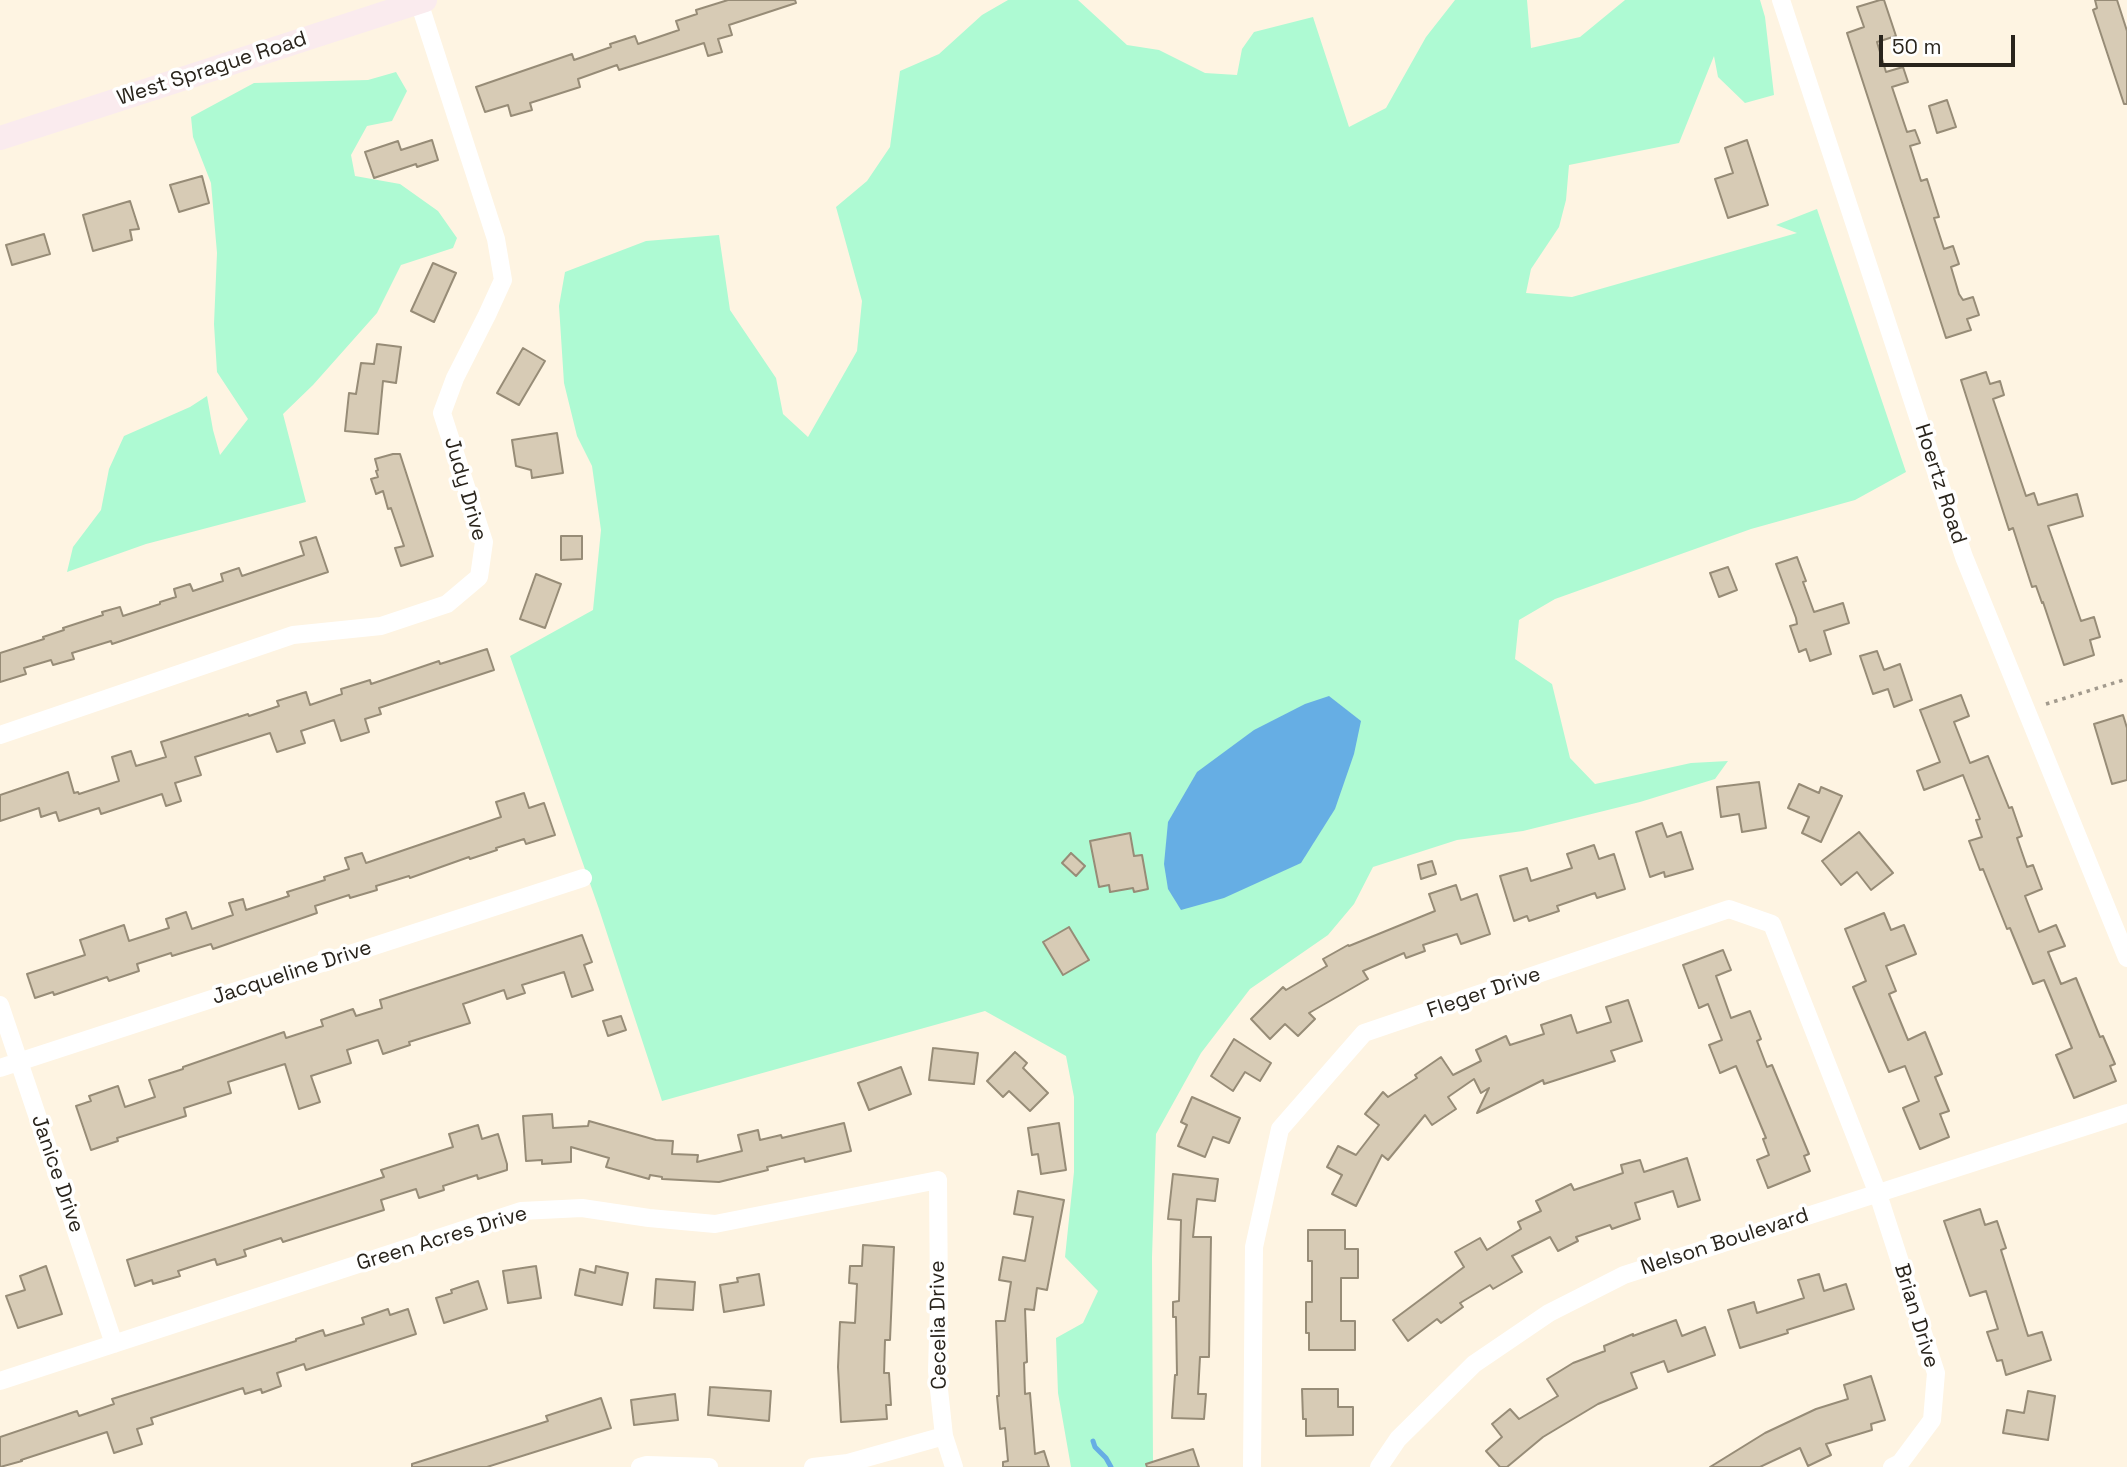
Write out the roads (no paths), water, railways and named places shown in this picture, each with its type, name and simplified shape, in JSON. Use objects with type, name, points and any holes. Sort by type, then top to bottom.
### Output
[{"type":"street","name":"Hoertz Road","points":[[1781,0],[1964,557],[2127,958]]},
{"type":"street","name":"West Sprague Road","points":[[0,138],[422,1]]},
{"type":"street","name":"Judy Drive","points":[[0,735],[293,635],[381,626],[447,604],[479,577],[484,542],[442,413],[455,378],[503,280],[496,239],[422,1]]},
{"type":"street","name":"Jacqueline Drive","points":[[0,1068],[583,878]]},
{"type":"street","name":"Fleger Drive","points":[[1252,1467],[1254,1247],[1280,1129],[1364,1033],[1729,909],[1772,924],[1878,1194]]},
{"type":"street","name":"Janice Drive","points":[[0,1004],[114,1344]]},
{"type":"street","name":"Nelson Boulevard","points":[[1379,1467],[1398,1439],[1475,1364],[1549,1313],[1624,1275],[2127,1113]]},
{"type":"street","name":"Green Acres Drive","points":[[0,1381],[521,1211],[582,1208],[715,1224],[938,1180]]},
{"type":"street","name":"Cecelia Drive","points":[[938,1180],[937,1370],[944,1436],[954,1467]]},
{"type":"street","name":"Brian Drive","points":[[1878,1194],[1936,1373],[1931,1420],[1900,1463],[1892,1467]]},
{"type":"street","points":[[813,1467],[848,1463],[944,1436]]},
{"type":"street","points":[[640,1467],[709,1467]]},
{"type":"water","points":[[1329,696],[1361,721],[1354,754],[1335,809],[1301,863],[1224,898],[1181,910],[1168,889],[1164,864],[1168,822],[1197,772],[1254,730],[1305,704]]},
{"type":"waterway","points":[[1093,1441],[1111,1467]]}]
